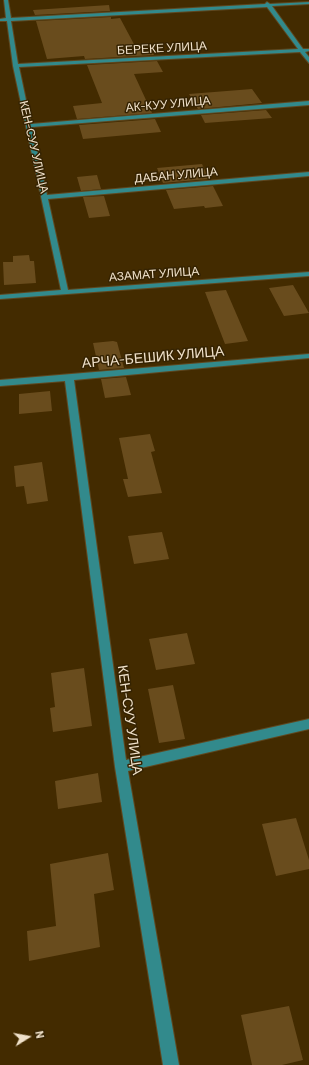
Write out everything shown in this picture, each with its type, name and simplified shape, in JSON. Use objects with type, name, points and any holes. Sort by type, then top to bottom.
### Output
[{"type":"street","name":"КЕН-СУУ УЛИЦА","points":[[6,0],[16,66],[65,293]]},
{"type":"street","points":[[264,0],[309,61]]},
{"type":"street","points":[[0,20],[309,3]]},
{"type":"street","name":"БЕРЕКЕ УЛИЦА","points":[[16,66],[309,50]]},
{"type":"street","name":"АК-КУУ УЛИЦА","points":[[29,126],[309,103]]},
{"type":"street","name":"ДАБАН УЛИЦА","points":[[45,197],[309,174]]},
{"type":"street","name":"АЗАМАТ УЛИЦА","points":[[0,298],[309,274]]},
{"type":"street","name":"АРЧА-БЕШИК УЛИЦА","points":[[0,383],[309,356]]},
{"type":"street","name":"КЕН-СУУ УЛИЦА","points":[[69,378],[121,768],[171,1065]]},
{"type":"street","points":[[121,768],[309,724]]},
{"type":"building","points":[[109,5],[110,11],[35,15],[33,10]]},
{"type":"building","points":[[111,17],[111,19],[120,18],[135,46],[149,45],[154,55],[85,59],[84,56],[47,59],[36,21]]},
{"type":"building","points":[[157,61],[163,72],[134,74],[152,113],[77,119],[73,106],[102,103],[87,65]]},
{"type":"building","points":[[252,89],[262,103],[198,109],[189,94]]},
{"type":"building","points":[[266,110],[272,118],[205,123],[201,115]]},
{"type":"building","points":[[155,119],[161,132],[83,139],[79,125]]},
{"type":"building","points":[[202,164],[209,179],[163,183],[157,168]]},
{"type":"building","points":[[97,175],[101,189],[81,191],[77,177]]},
{"type":"building","points":[[213,186],[223,206],[174,209],[166,190]]},
{"type":"building","points":[[104,196],[110,216],[89,218],[83,197]]},
{"type":"building","points":[[29,255],[30,261],[34,261],[36,283],[4,285],[3,262],[13,262],[13,256]]},
{"type":"building","points":[[293,285],[309,313],[284,316],[269,288]]},
{"type":"building","points":[[226,290],[248,341],[225,344],[205,292]]},
{"type":"building","points":[[117,342],[124,368],[99,370],[93,343]]},
{"type":"building","points":[[126,377],[131,395],[105,398],[101,379]]},
{"type":"building","points":[[50,391],[52,411],[19,414],[19,394]]},
{"type":"building","points":[[150,434],[155,451],[151,452],[162,493],[128,497],[123,479],[128,479],[119,438]]},
{"type":"building","points":[[42,462],[48,501],[27,504],[24,486],[16,487],[14,466]]},
{"type":"building","points":[[162,532],[169,559],[134,564],[128,536]]},
{"type":"building","points":[[187,633],[195,664],[156,670],[149,639]]},
{"type":"building","points":[[84,668],[92,726],[53,732],[50,708],[55,707],[51,673]]},
{"type":"building","points":[[173,685],[185,739],[159,743],[148,689]]},
{"type":"building","points":[[98,773],[102,802],[58,809],[55,781]]},
{"type":"building","points":[[296,818],[309,860],[309,869],[276,876],[262,824]]},
{"type":"building","points":[[108,853],[114,890],[94,894],[100,947],[29,961],[27,931],[56,926],[50,864]]},
{"type":"building","points":[[289,1006],[303,1060],[282,1065],[252,1065],[241,1015]]}]
